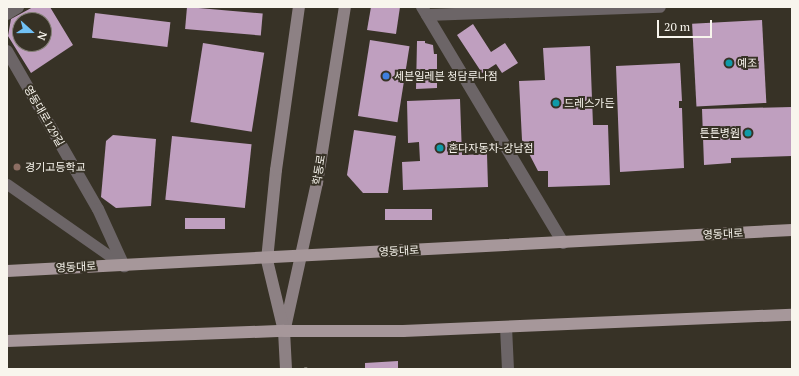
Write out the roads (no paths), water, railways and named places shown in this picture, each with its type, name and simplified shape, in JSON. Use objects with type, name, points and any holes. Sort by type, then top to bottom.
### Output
[{"type":"main road","name":"학동로","points":[[286,369],[284,331],[267,260],[276,170],[299,7]]},
{"type":"main road","name":"학동로","points":[[284,331],[317,183],[345,7]]},
{"type":"main road","name":"영동대로","points":[[7,271],[88,266],[124,266],[267,260],[302,255],[563,243],[792,230]]},
{"type":"main road","points":[[7,341],[284,331],[402,331],[792,314]]},
{"type":"street","points":[[7,14],[18,7]]},
{"type":"street","points":[[563,243],[425,11],[660,7]]},
{"type":"street","name":"영동대로129길","points":[[7,52],[98,209],[124,266]]},
{"type":"street","points":[[506,327],[508,369]]},
{"type":"lane","points":[[7,184],[124,266]]},
{"type":"place","name":"예조","points":[[729,63]]},
{"type":"place","name":"세븐일레븐 청담루나점","points":[[386,76]]},
{"type":"place","name":"드레스가든","points":[[556,103]]},
{"type":"place","name":"튼튼병원","points":[[748,133]]},
{"type":"place","name":"혼다자동차-강남점","points":[[440,148]]},
{"type":"place","name":"경기고등학교","points":[[17,167]]}]
